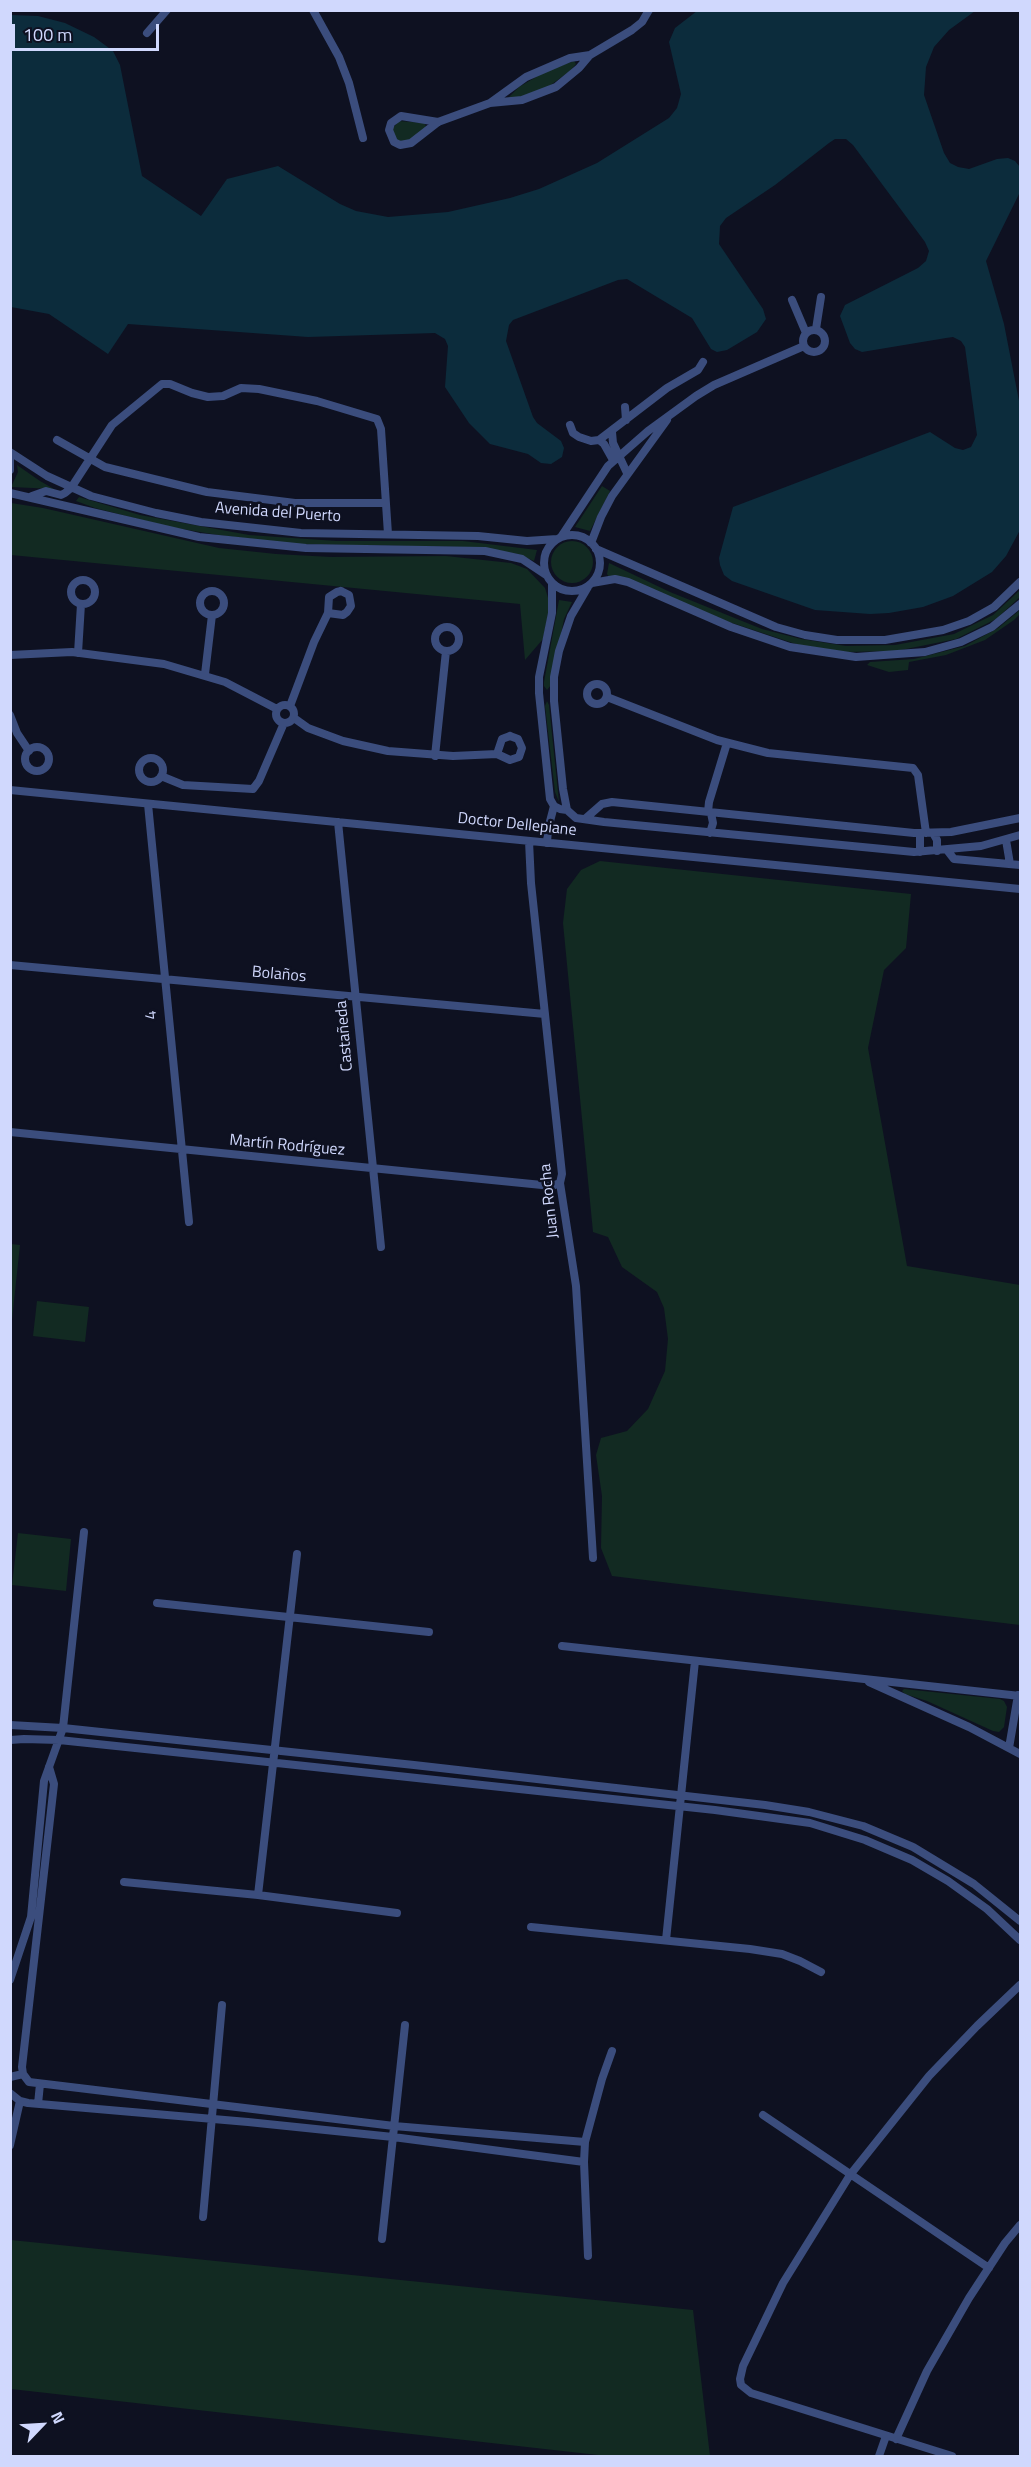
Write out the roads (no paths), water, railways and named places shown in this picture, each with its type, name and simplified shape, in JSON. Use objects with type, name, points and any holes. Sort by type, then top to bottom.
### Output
[{"type":"street","points":[[147,33],[167,10]]},
{"type":"street","points":[[313,10],[339,57],[354,99],[363,138]]},
{"type":"street","points":[[438,122],[401,116],[391,123],[389,130],[394,142],[406,145],[438,122],[490,103],[522,100],[556,87],[574,73],[590,55],[642,22],[649,10]]},
{"type":"street","points":[[490,103],[526,77],[570,58],[590,55]]},
{"type":"street","points":[[816,329],[821,297]]},
{"type":"street","points":[[792,300],[806,333]]},
{"type":"street","points":[[804,346],[803,339],[806,333],[816,329]]},
{"type":"street","points":[[804,346],[814,352],[824,347],[825,336],[816,329]]},
{"type":"street","points":[[804,346],[724,380],[677,409],[616,458],[559,538],[546,551],[544,559],[546,575],[552,584],[565,591],[573,592],[603,580],[622,580],[731,627],[789,647],[856,657],[925,652],[961,642],[992,627],[1020,604]]},
{"type":"street","points":[[570,425],[573,433],[580,437],[591,441],[599,440],[667,388],[698,369],[703,362]]},
{"type":"street","points":[[32,496],[46,491],[61,495],[71,488],[119,418],[162,384],[170,384],[208,397],[222,396],[241,388],[259,389],[317,401],[377,419],[381,429],[388,534]]},
{"type":"street","points":[[625,407],[626,420]]},
{"type":"street","points":[[567,810],[554,692],[559,651],[572,616],[600,567],[594,546],[608,504],[627,473],[677,409]]},
{"type":"street","points":[[612,432],[616,458]]},
{"type":"street","points":[[57,440],[105,467],[207,492],[295,503],[385,502]]},
{"type":"street","points":[[599,440],[627,473]]},
{"type":"street","name":"Avenida del Puerto","points":[[10,452],[36,470],[71,488],[114,503],[221,525],[301,533],[478,536],[520,540],[559,538]]},
{"type":"street","points":[[10,459],[10,470]]},
{"type":"street","name":"Avenida del Puerto","points":[[10,493],[32,496],[107,517],[199,537],[306,548],[485,551],[522,559],[546,575]]},
{"type":"street","points":[[559,538],[577,536],[594,546],[776,627],[837,640],[885,640],[943,630],[969,621],[994,607],[1020,582]]},
{"type":"street","points":[[547,843],[554,806],[549,788],[539,676],[552,613],[552,584]]},
{"type":"street","points":[[78,653],[81,604]]},
{"type":"street","points":[[290,705],[314,642],[328,613]]},
{"type":"street","points":[[205,674],[212,615]]},
{"type":"street","points":[[435,756],[446,651]]},
{"type":"street","points":[[10,655],[78,653],[132,658],[205,674],[225,681],[277,709]]},
{"type":"street","points":[[539,693],[554,692]]},
{"type":"street","points":[[607,697],[727,743],[788,756],[913,768],[918,775],[927,833],[920,852]]},
{"type":"street","points":[[277,709],[282,705],[290,705]]},
{"type":"street","points":[[290,705],[294,710],[294,718]]},
{"type":"street","points":[[277,709],[277,718],[284,723]]},
{"type":"street","points":[[10,715],[17,733],[29,751]]},
{"type":"street","points":[[294,718],[308,728],[365,747],[435,756],[497,754]]},
{"type":"street","points":[[161,776],[183,785],[253,789],[284,723],[294,718]]},
{"type":"street","points":[[710,832],[713,823],[709,802],[727,743]]},
{"type":"street","name":"Doctor Dellepiane","points":[[10,790],[1020,889]]},
{"type":"street","points":[[586,818],[602,804],[612,802],[927,833],[979,828],[1020,818]]},
{"type":"street","name":"4","points":[[148,804],[189,1222]]},
{"type":"street","points":[[554,806],[567,810],[576,818],[604,822],[920,852],[947,850],[1005,840],[1020,835]]},
{"type":"street","points":[[694,831],[697,811]]},
{"type":"street","name":"Castañeda","points":[[338,822],[381,1247]]},
{"type":"street","points":[[927,833],[937,840],[937,851]]},
{"type":"street","points":[[1005,840],[1010,864]]},
{"type":"street","name":"Juan Rocha","points":[[529,842],[531,883],[562,1174],[560,1183],[576,1286],[593,1558]]},
{"type":"street","points":[[947,850],[954,859],[1020,865]]},
{"type":"street","name":"Bolaños","points":[[10,965],[545,1014]]},
{"type":"street","name":"Martín Rodríguez","points":[[10,1132],[181,1151],[552,1186],[560,1183]]},
{"type":"street","points":[[10,1980],[31,1917],[44,1781],[63,1728],[84,1532]]},
{"type":"street","points":[[258,1895],[297,1554]]},
{"type":"street","points":[[157,1603],[429,1632]]},
{"type":"street","points":[[562,1646],[1019,1695],[1009,1748]]},
{"type":"street","points":[[666,1940],[694,1661]]},
{"type":"street","points":[[863,1680],[969,1727],[1020,1754]]},
{"type":"street","points":[[10,1725],[63,1728],[479,1773],[809,1812],[863,1826],[913,1847],[982,1890],[1020,1922]]},
{"type":"street","points":[[10,1740],[24,1738],[58,1740],[678,1806],[810,1823],[865,1840],[912,1860],[948,1881],[987,1909],[1020,1940]]},
{"type":"street","points":[[49,1767],[54,1784],[23,2074],[30,2082],[394,2126],[585,2142]]},
{"type":"street","points":[[478,1785],[479,1773]]},
{"type":"street","points":[[124,1882],[258,1895],[397,1913]]},
{"type":"street","points":[[531,1927],[771,1952],[800,1961],[821,1972]]},
{"type":"street","points":[[21,1947],[36,1948]]},
{"type":"street","points":[[952,2457],[751,2393],[741,2385],[740,2379],[743,2367],[783,2283],[850,2175],[929,2076],[976,2026],[1020,1985]]},
{"type":"street","points":[[203,2217],[222,2005]]},
{"type":"street","points":[[382,2239],[405,2025]]},
{"type":"street","points":[[588,2256],[585,2142],[612,2051]]},
{"type":"street","points":[[10,2078],[23,2074]]},
{"type":"street","points":[[38,2104],[40,2085]]},
{"type":"street","points":[[10,2093],[20,2102],[211,2118],[393,2137],[584,2162]]},
{"type":"street","points":[[10,2145],[20,2102]]},
{"type":"street","points":[[763,2115],[988,2268]]},
{"type":"street","points":[[896,2439],[927,2371],[969,2298],[1020,2225]]},
{"type":"street","points":[[879,2457],[886,2436]]},
{"type":"water","points":[[697,11],[975,11],[949,30],[934,47],[926,67],[924,95],[944,153],[950,163],[969,169],[997,159],[1008,158],[1020,167],[1020,192],[986,261],[1004,324],[1020,406],[1020,530],[1006,556],[992,572],[953,596],[923,607],[889,613],[815,610],[732,581],[724,575],[720,565],[719,558],[733,507],[930,432],[955,448],[963,450],[971,447],[977,435],[965,347],[961,341],[953,337],[862,352],[850,343],[840,316],[845,305],[918,268],[926,261],[929,251],[925,242],[853,145],[846,139],[835,139],[829,143],[775,185],[726,218],[720,226],[719,244],[763,309],[766,319],[757,332],[727,350],[717,352],[711,349],[692,318],[627,279],[618,280],[513,320],[509,325],[506,341],[533,417],[537,423],[561,441],[564,448],[562,457],[551,464],[541,463],[528,454],[490,444],[469,423],[445,387],[448,346],[445,339],[435,333],[308,337],[128,324],[108,354],[49,314],[11,307],[11,15],[38,16],[65,23],[94,37],[113,51],[120,65],[142,176],[201,216],[227,179],[278,166],[340,204],[356,211],[388,217],[448,212],[539,189],[597,163],[669,118],[677,108],[681,94],[669,42],[675,28]]}]
